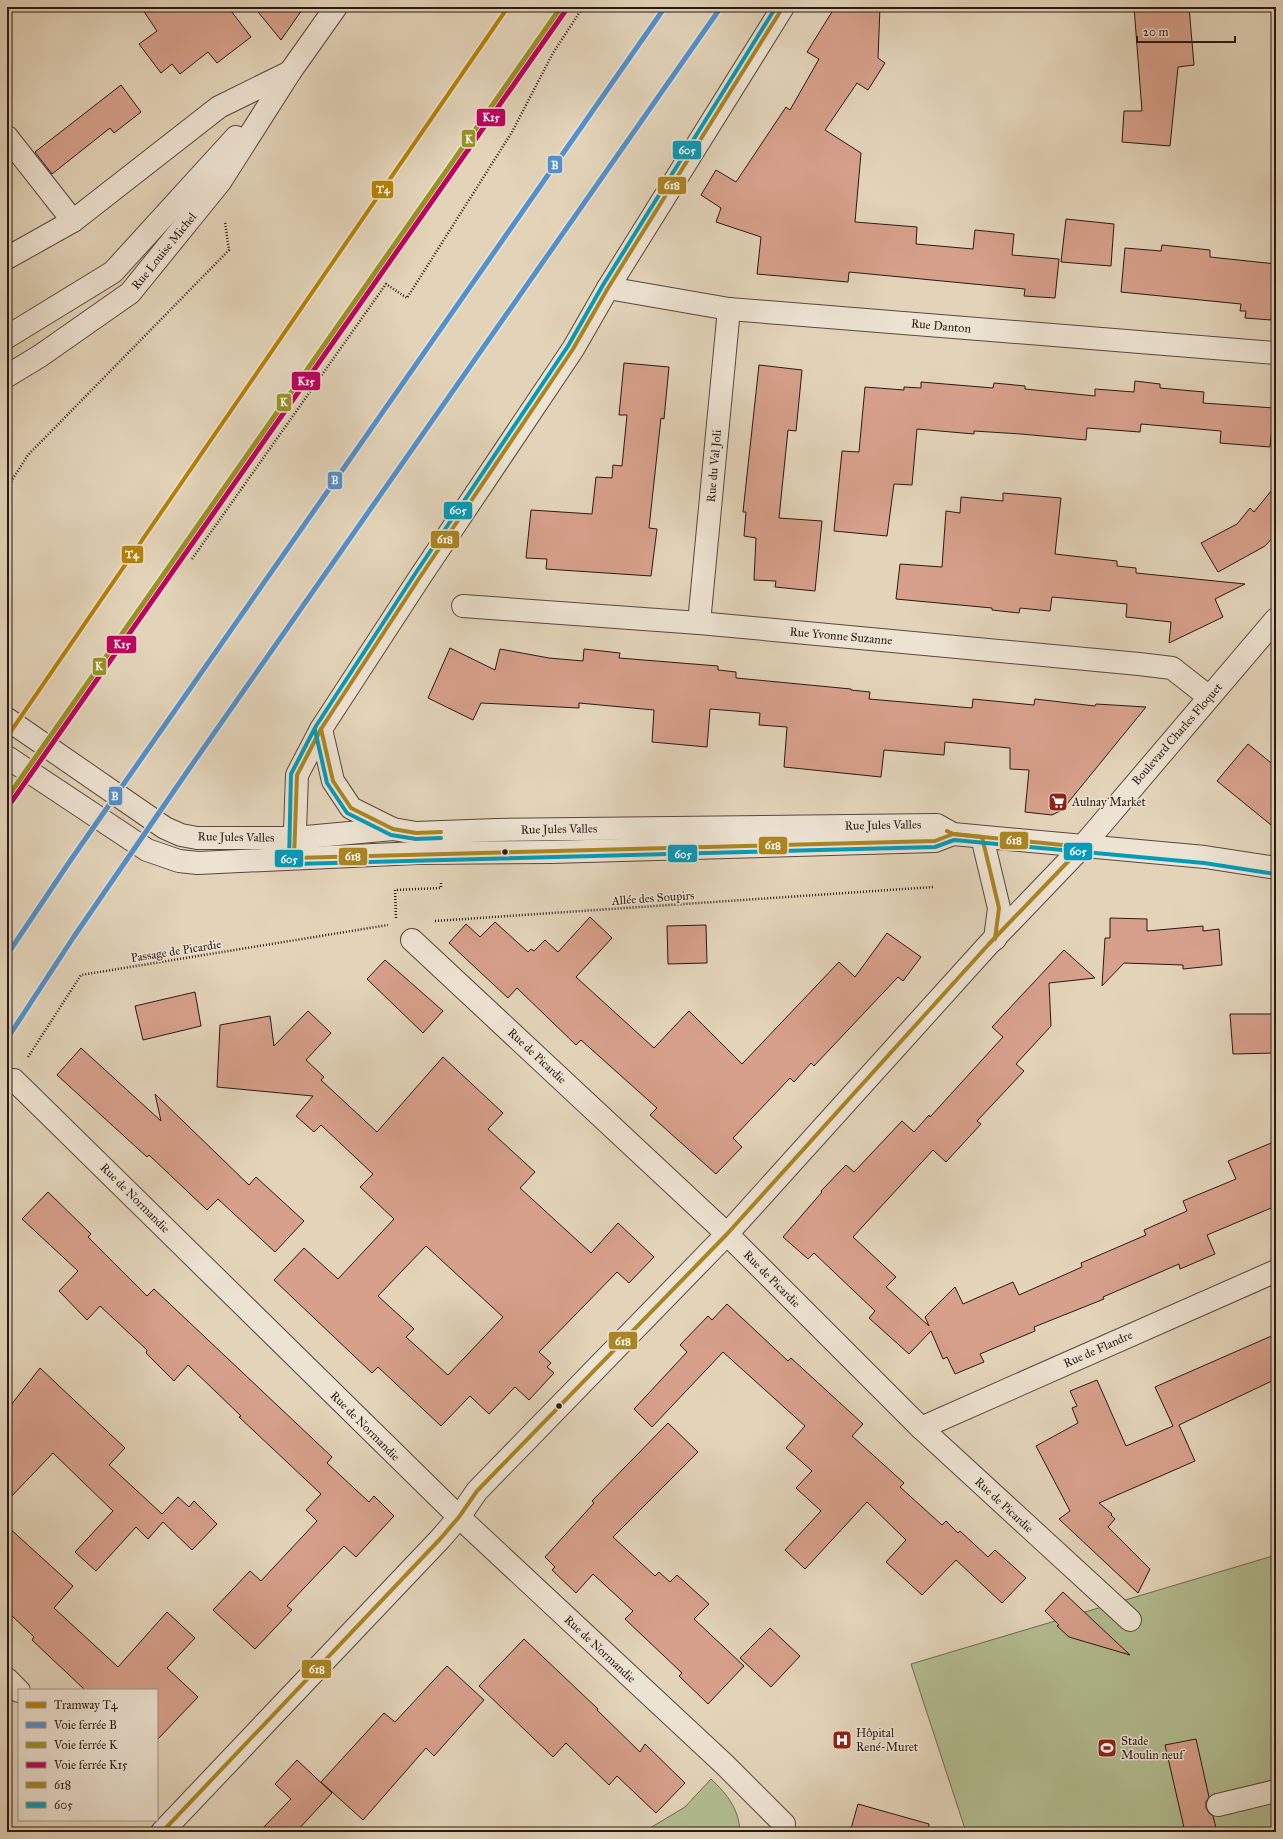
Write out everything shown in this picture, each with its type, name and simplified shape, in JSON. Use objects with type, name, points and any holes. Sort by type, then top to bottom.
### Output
[{"type":"street","name":"Rue Louise Michel","points":[[7,376],[40,356],[130,293],[220,182],[286,79],[336,7]]},
{"type":"street","points":[[294,848],[297,775],[320,729],[573,349],[608,288],[783,7]]},
{"type":"street","name":"Rue Louise Michel","points":[[7,258],[73,221],[219,107],[286,79]]},
{"type":"street","name":"Rue Louise Michel","points":[[7,337],[112,272],[286,79]]},
{"type":"street","points":[[7,137],[73,221]]},
{"type":"street","name":"Rue Danton","points":[[608,288],[729,309],[1276,352]]},
{"type":"street","name":"Rue du Val Joli","points":[[699,623],[729,309]]},
{"type":"street","name":"Rue Yvonne Suzanne","points":[[463,606],[699,623],[1172,668],[1210,697]]},
{"type":"street","name":"Boulevard Charles Floquet","points":[[163,1828],[458,1517],[477,1491],[727,1234],[995,939],[1082,847],[1276,619]]},
{"type":"street","name":"Rue Jules Valles","points":[[7,719],[165,828],[181,835],[197,838],[294,848],[417,853],[551,852],[935,841],[953,834]]},
{"type":"street","points":[[320,729],[333,780],[351,808],[393,829]]},
{"type":"street","name":"Rue Jules Valles","points":[[7,757],[147,850],[179,861],[198,863],[294,848],[393,829],[416,833],[496,830],[937,825],[953,834],[1082,847],[1205,857],[1276,868]]},
{"type":"street","points":[[982,837],[999,908],[995,939]]},
{"type":"street","name":"Rue de Picardie","points":[[412,940],[727,1234],[921,1428],[1130,1620]]},
{"type":"street","name":"Rue de Normandie","points":[[14,1080],[458,1517],[724,1764],[784,1830]]},
{"type":"street","name":"Rue de Flandre","points":[[921,1428],[1276,1271]]},
{"type":"street","points":[[7,1679],[18,1690]]},
{"type":"street","points":[[1218,1805],[1276,1791]]},
{"type":"path","points":[[192,559],[386,284],[407,298],[512,132],[554,53],[583,7]]},
{"type":"path","points":[[7,493],[12,480],[28,455],[229,250],[220,182]]},
{"type":"path","points":[[412,940],[397,924],[395,890],[441,888],[440,876]]},
{"type":"path","name":"Allée des Soupirs","points":[[428,922],[933,887]]},
{"type":"path","name":"Passage de Picardie","points":[[14,1080],[81,975],[397,924]]},
{"type":"green space","name":"Stade Moulin neuf","points":[[1276,1555],[1276,1832],[966,1832],[911,1664]]},
{"type":"green space","points":[[711,1779],[727,1796],[735,1809],[740,1832],[647,1832],[650,1828],[685,1807]]},
{"type":"building","points":[[141,7],[228,7],[251,37],[217,63],[208,52],[180,74],[172,64],[161,73],[139,44],[157,31]]},
{"type":"building","points":[[254,7],[304,7],[281,40]]},
{"type":"building","points":[[835,7],[880,7],[878,58],[885,63],[868,90],[857,83],[825,130],[861,153],[855,222],[917,227],[916,244],[973,249],[975,230],[1014,234],[1012,255],[1059,259],[1055,298],[1024,296],[1025,289],[849,272],[848,282],[757,274],[761,237],[716,222],[721,208],[701,195],[716,170],[736,182],[786,107],[790,110],[819,59],[807,52]]},
{"type":"building","points":[[1134,7],[1189,7],[1194,65],[1178,67],[1170,146],[1122,142],[1124,111],[1142,111]]},
{"type":"building","points":[[121,85],[141,112],[114,133],[110,128],[52,174],[35,152]]},
{"type":"building","points":[[1066,219],[1114,224],[1111,266],[1061,262]]},
{"type":"building","points":[[1162,245],[1210,250],[1210,257],[1276,264],[1271,320],[1245,318],[1246,311],[1240,311],[1241,304],[1121,292],[1125,248],[1161,251]]},
{"type":"building","points":[[624,363],[669,367],[664,419],[661,418],[649,528],[657,529],[651,576],[546,569],[547,559],[526,558],[531,510],[592,514],[596,477],[612,478],[613,465],[622,466],[627,415],[619,415]]},
{"type":"building","points":[[759,365],[802,370],[796,431],[788,430],[779,518],[822,521],[815,591],[775,587],[776,581],[754,580],[756,538],[744,536],[746,512],[743,512]]},
{"type":"building","points":[[1135,381],[1160,384],[1160,388],[1204,392],[1203,403],[1274,408],[1270,447],[1220,443],[1221,431],[1141,424],[1140,432],[1087,428],[1086,440],[1021,434],[974,431],[974,434],[917,429],[912,485],[894,484],[887,536],[834,531],[842,451],[859,452],[865,387],[904,390],[904,387],[921,388],[921,382],[993,388],[994,383],[1025,386],[1025,389],[1095,396],[1095,389],[1134,392]]},
{"type":"building","points":[[1276,485],[1276,534],[1265,546],[1218,572],[1201,543],[1237,524],[1250,508],[1254,512]]},
{"type":"building","points":[[1003,493],[1061,498],[1055,554],[1117,561],[1117,566],[1136,568],[1136,573],[1245,584],[1215,599],[1223,617],[1169,643],[1171,622],[1126,617],[1127,604],[1052,597],[1050,611],[1020,608],[1019,613],[992,610],[992,608],[896,599],[900,564],[942,567],[946,511],[960,513],[961,497],[1003,501]]},
{"type":"building","points":[[450,648],[495,670],[500,649],[549,658],[583,661],[584,649],[620,653],[619,658],[718,666],[718,670],[736,672],[736,678],[870,692],[869,699],[972,708],[973,699],[1034,705],[1035,699],[1095,706],[1096,704],[1146,707],[1062,810],[1052,815],[1025,812],[1029,770],[1010,769],[1010,748],[945,742],[944,755],[884,750],[881,777],[784,767],[787,727],[759,725],[760,713],[710,709],[707,747],[652,742],[654,710],[579,703],[579,708],[481,703],[473,720],[428,698]]},
{"type":"building","points":[[1248,744],[1276,767],[1276,829],[1217,781]]},
{"type":"building","points":[[590,917],[612,938],[576,977],[654,1048],[689,1011],[742,1064],[839,962],[855,977],[887,933],[921,957],[903,981],[898,977],[814,1066],[811,1063],[794,1082],[790,1078],[733,1138],[742,1147],[716,1174],[650,1115],[657,1108],[581,1040],[576,1045],[517,988],[508,998],[449,943],[466,924],[480,937],[495,922],[528,952],[531,949],[534,951],[545,940],[558,952]]},
{"type":"building","points":[[1110,918],[1147,919],[1147,931],[1203,926],[1203,931],[1219,929],[1222,965],[1183,969],[1183,965],[1124,963],[1102,986],[1105,938],[1110,938]]},
{"type":"building","points":[[706,925],[707,963],[668,964],[667,926]]},
{"type":"building","points":[[1064,950],[1095,978],[1049,983],[1051,1026],[1016,1064],[1024,1071],[977,1121],[981,1124],[946,1162],[933,1150],[853,1237],[896,1277],[886,1287],[929,1326],[925,1317],[955,1287],[963,1304],[1013,1282],[1019,1295],[1082,1267],[1081,1263],[1146,1235],[1144,1230],[1187,1211],[1183,1201],[1236,1179],[1228,1161],[1276,1141],[1276,1206],[1207,1235],[1215,1254],[1180,1269],[1179,1264],[1103,1297],[1104,1299],[1034,1327],[1035,1331],[980,1354],[984,1362],[955,1374],[947,1357],[943,1359],[931,1331],[909,1354],[869,1318],[875,1311],[814,1253],[808,1259],[783,1237],[822,1192],[821,1191],[846,1165],[854,1172],[902,1121],[914,1132],[929,1115],[930,1117],[1003,1037],[992,1027]]},
{"type":"building","points":[[385,960],[443,1011],[423,1033],[367,979]]},
{"type":"building","points":[[195,992],[201,1026],[143,1040],[135,1006]]},
{"type":"building","points":[[308,1011],[331,1033],[306,1060],[324,1077],[321,1080],[377,1132],[443,1057],[503,1113],[488,1129],[535,1172],[520,1188],[591,1253],[618,1223],[654,1257],[629,1283],[617,1272],[539,1352],[551,1363],[547,1367],[554,1373],[529,1400],[515,1387],[489,1414],[470,1396],[441,1426],[378,1367],[372,1373],[274,1280],[304,1248],[338,1279],[394,1219],[360,1187],[373,1174],[321,1125],[314,1132],[296,1116],[313,1096],[217,1087],[220,1025],[270,1016],[274,1046]],"holes":[[[426,1246],[503,1317],[448,1375],[406,1337],[414,1329],[378,1296]]]},
{"type":"building","points":[[1230,1014],[1276,1014],[1276,1053],[1233,1054]]},
{"type":"building","points":[[81,1048],[161,1121],[155,1094],[249,1185],[256,1177],[304,1221],[275,1252],[218,1199],[207,1210],[149,1155],[147,1157],[57,1075]]},
{"type":"building","points":[[48,1192],[91,1234],[88,1237],[147,1296],[154,1289],[332,1457],[327,1463],[369,1502],[374,1496],[394,1516],[356,1557],[344,1546],[287,1606],[292,1610],[255,1649],[213,1610],[250,1571],[261,1581],[317,1521],[306,1510],[321,1494],[239,1417],[241,1416],[188,1365],[174,1381],[146,1353],[147,1350],[100,1306],[87,1320],[59,1291],[78,1271],[22,1219]]},
{"type":"building","points":[[727,1304],[788,1361],[791,1358],[863,1424],[852,1436],[904,1483],[900,1487],[942,1525],[946,1521],[958,1533],[960,1531],[988,1557],[995,1550],[1026,1578],[1002,1603],[956,1560],[922,1595],[886,1562],[906,1540],[867,1502],[805,1569],[785,1550],[821,1511],[796,1488],[812,1471],[786,1448],[805,1426],[723,1352],[652,1427],[634,1409],[687,1352],[680,1345],[708,1316],[712,1320]]},
{"type":"building","points":[[1276,1334],[1276,1379],[1179,1425],[1195,1461],[1099,1503],[1112,1514],[1111,1515],[1115,1519],[1108,1527],[1150,1569],[1138,1593],[1059,1519],[1070,1511],[1036,1446],[1078,1423],[1072,1408],[1077,1406],[1070,1391],[1097,1380],[1126,1446],[1173,1426],[1155,1387]]},
{"type":"building","points":[[40,1368],[125,1448],[109,1465],[162,1514],[178,1497],[189,1507],[194,1501],[217,1524],[192,1550],[163,1522],[148,1539],[136,1527],[96,1571],[75,1552],[113,1511],[53,1453],[7,1501],[7,1410]]},
{"type":"building","points":[[668,1423],[698,1452],[613,1537],[655,1576],[659,1572],[670,1582],[677,1575],[709,1604],[694,1619],[744,1666],[708,1704],[679,1676],[682,1673],[625,1619],[633,1611],[593,1574],[576,1593],[552,1570],[555,1567],[545,1557],[594,1503],[592,1501]]},
{"type":"building","points":[[7,1526],[73,1586],[54,1608],[118,1667],[167,1612],[195,1638],[167,1668],[198,1697],[158,1739],[158,1689],[84,1689],[32,1640],[34,1637],[7,1611]]},
{"type":"building","points":[[1063,1592],[1130,1655],[1069,1637],[1057,1626],[1059,1625],[1045,1611]]},
{"type":"building","points":[[770,1628],[800,1656],[771,1687],[740,1658]]},
{"type":"building","points":[[524,1639],[598,1709],[597,1710],[640,1752],[645,1744],[685,1783],[656,1813],[617,1776],[609,1785],[566,1743],[553,1757],[479,1686]]},
{"type":"building","points":[[447,1666],[484,1700],[434,1756],[426,1748],[363,1820],[321,1782],[384,1713],[395,1722]]},
{"type":"building","points":[[1196,1739],[1209,1797],[1206,1802],[1206,1808],[1213,1816],[1217,1832],[1185,1832],[1165,1745]]},
{"type":"building","points":[[297,1760],[332,1793],[296,1832],[259,1832],[291,1799],[275,1784]]},
{"type":"building","points":[[858,1804],[929,1824],[928,1832],[850,1832]]},
{"type":"tram line","name":"T4","points":[[7,737],[508,7]]},
{"type":"rail line","name":"K","points":[[7,798],[561,7]]},
{"type":"rail line","name":"B","points":[[7,955],[70,861],[665,7]]},
{"type":"rail line","name":"B","points":[[7,1039],[73,938],[189,769],[721,7]]},
{"type":"rail line","name":"K15","points":[[12,801],[566,10]]},
{"type":"transit line","name":"605","points":[[776,7],[603,285],[568,346],[415,574],[316,726],[291,774],[289,861],[294,864],[935,847],[954,840],[1204,863],[1275,874]]},
{"type":"transit line","name":"618","points":[[783,7],[608,288],[573,349],[420,577],[321,729],[297,775],[294,858],[935,841],[953,834],[982,837]]},
{"type":"transit line","name":"618","points":[[321,729],[333,781],[351,808],[393,829],[416,833],[441,832]]},
{"type":"transit line","name":"605","points":[[315,730],[327,783],[347,813],[391,835],[416,839],[441,838]]},
{"type":"transit line","name":"618","points":[[947,831],[953,834],[1082,847]]},
{"type":"transit line","name":"618","points":[[982,837],[999,908],[995,939]]},
{"type":"transit line","name":"618","points":[[162,1832],[441,1538],[459,1517],[477,1491],[727,1234],[988,945],[1082,847]]},
{"type":"place","name":"Aulnay Market","points":[[1058,802]]},
{"type":"place","name":"Hôpital René-Muret","points":[[842,1740]]},
{"type":"place","name":"Stade Moulin neuf","points":[[1107,1748]]}]
